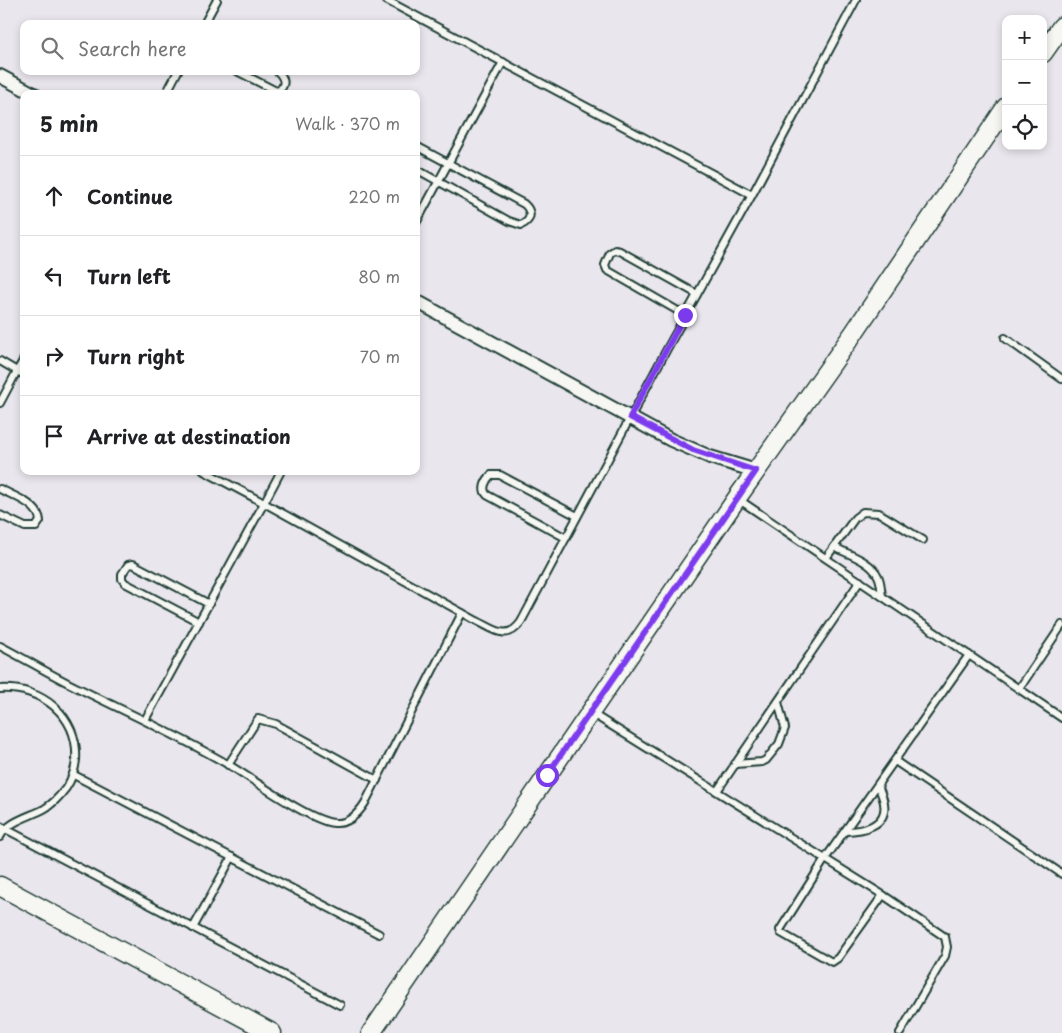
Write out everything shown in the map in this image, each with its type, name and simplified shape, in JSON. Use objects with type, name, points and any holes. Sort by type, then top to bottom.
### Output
[{"type":"street","points":[[1047,47],[1062,26]]},
{"type":"street","points":[[0,76],[26,90]]},
{"type":"street","points":[[371,1033],[737,498],[853,334],[1002,113]]},
{"type":"street","points":[[420,303],[693,450],[756,471]]},
{"type":"street","points":[[0,886],[272,1033]]},
{"type":"lane","points":[[206,20],[217,0]]},
{"type":"lane","points":[[386,0],[752,195]]},
{"type":"lane","points":[[212,475],[462,613],[501,633],[506,634],[513,631],[520,622],[566,538],[856,0]]},
{"type":"lane","points":[[420,216],[503,62]]},
{"type":"lane","points":[[168,90],[176,75]]},
{"type":"lane","points":[[245,75],[274,90]]},
{"type":"lane","points":[[278,90],[283,86],[284,82],[280,75]]},
{"type":"lane","points":[[420,148],[524,204],[529,209],[530,217],[528,221],[521,224],[509,221],[420,171]]},
{"type":"lane","points":[[685,315],[606,270],[605,265],[610,253],[615,250],[620,251],[697,294]]},
{"type":"lane","points":[[1005,338],[1062,379]]},
{"type":"lane","points":[[0,361],[20,372]]},
{"type":"lane","points":[[0,403],[20,374]]},
{"type":"lane","points":[[145,720],[279,475]]},
{"type":"lane","points":[[566,538],[487,495],[484,490],[486,481],[490,475],[500,475],[577,516]]},
{"type":"lane","points":[[0,489],[32,506],[38,513],[40,521],[36,527],[29,528],[16,524],[0,514]]},
{"type":"lane","points":[[737,498],[1062,718]]},
{"type":"lane","points":[[826,558],[855,518],[863,512],[880,514],[923,540]]},
{"type":"lane","points":[[834,547],[858,558],[875,570],[880,577],[882,596]]},
{"type":"lane","points":[[199,622],[125,583],[122,579],[122,574],[128,565],[133,564],[209,604]]},
{"type":"lane","points":[[717,791],[860,581]]},
{"type":"lane","points":[[0,646],[79,689],[145,720],[228,765],[306,812],[332,823],[342,823],[355,817],[365,803],[462,613]]},
{"type":"lane","points":[[1019,689],[1062,625]]},
{"type":"lane","points":[[883,896],[838,958],[832,962],[781,933],[780,927],[825,860],[969,655]]},
{"type":"lane","points":[[0,689],[19,689],[50,702],[60,711],[70,726],[76,742],[74,774],[67,787],[57,799],[46,808],[2,828]]},
{"type":"lane","points":[[735,764],[762,762],[766,760],[779,744],[785,728],[778,702]]},
{"type":"lane","points":[[590,712],[945,937],[947,947],[945,956],[900,1033]]},
{"type":"lane","points":[[228,765],[258,719],[276,724],[377,780]]},
{"type":"lane","points":[[895,760],[1062,874]]},
{"type":"lane","points":[[74,774],[379,934]]},
{"type":"lane","points":[[845,831],[868,829],[881,819],[885,808],[878,785]]},
{"type":"lane","points":[[0,837],[2,828]]},
{"type":"lane","points":[[2,828],[340,1005]]},
{"type":"lane","points":[[192,928],[232,857]]},
{"type":"route","points":[[547,775],[756,471],[693,450],[630,417],[685,315]]}]
